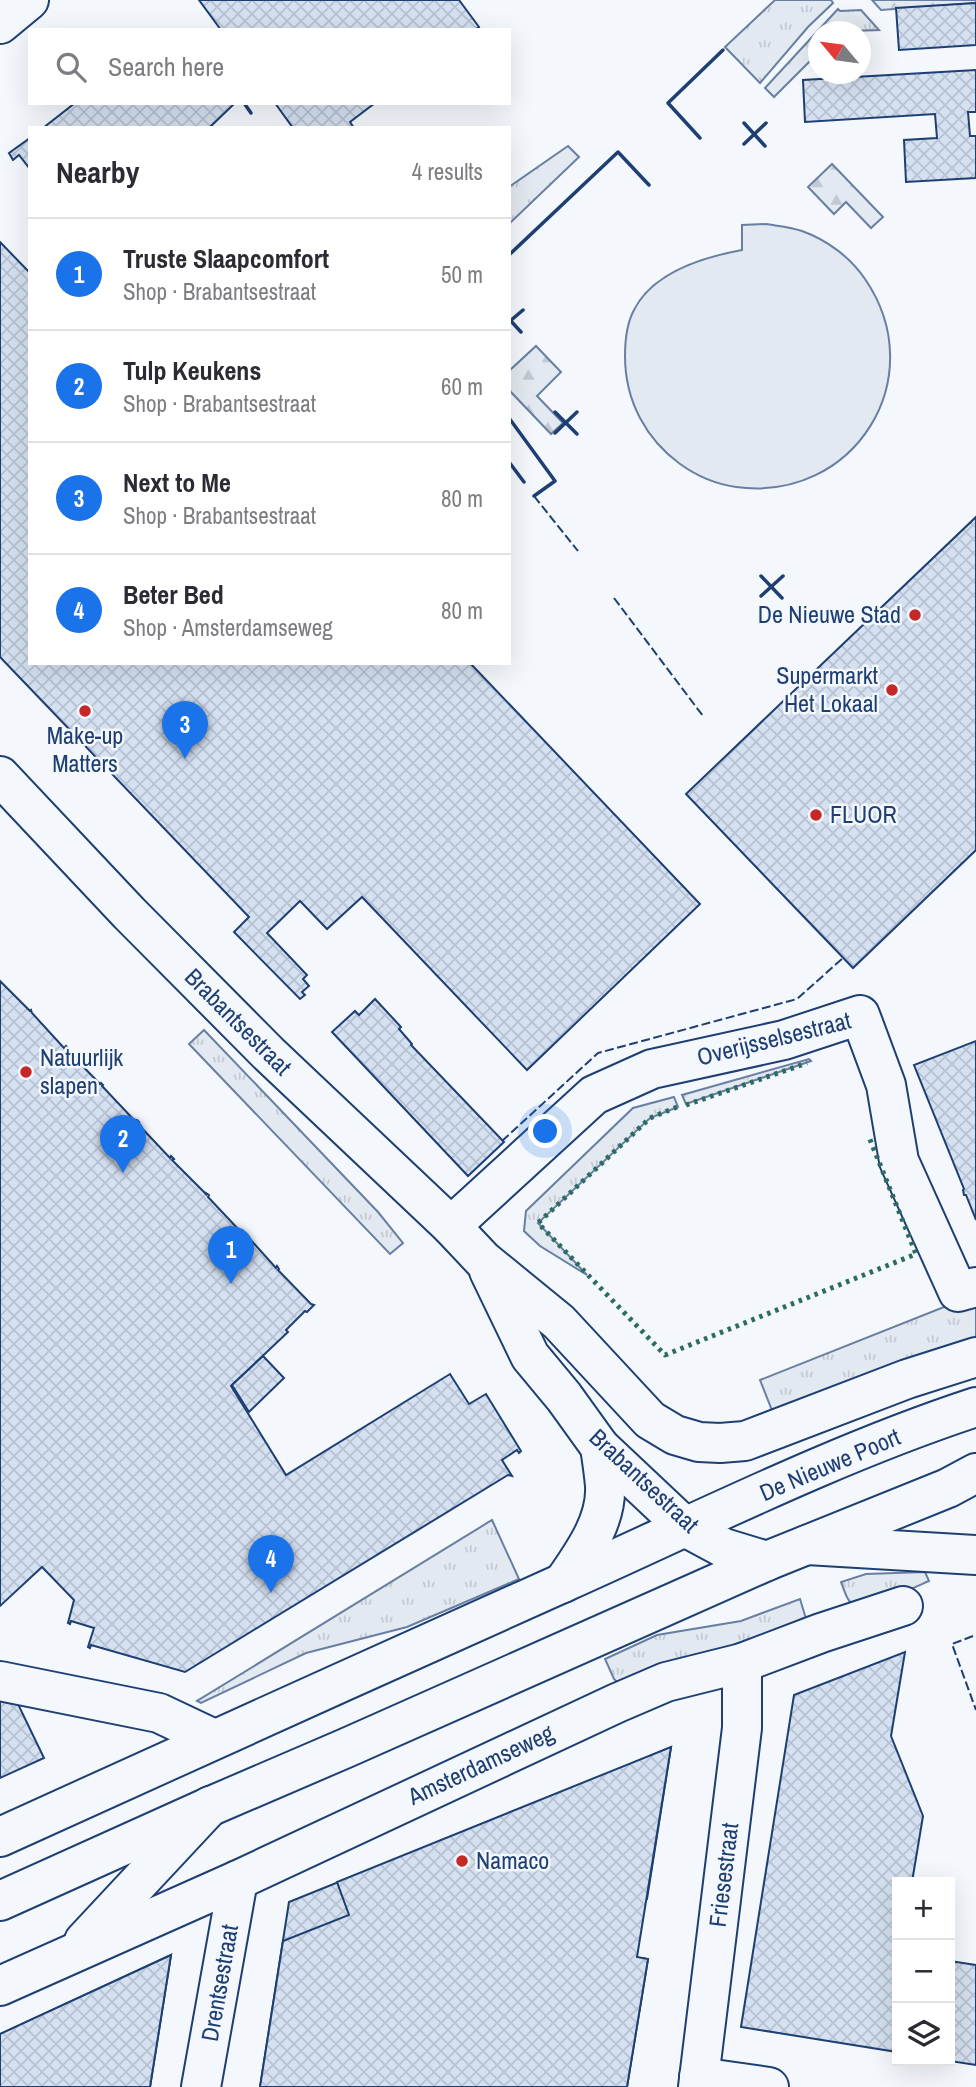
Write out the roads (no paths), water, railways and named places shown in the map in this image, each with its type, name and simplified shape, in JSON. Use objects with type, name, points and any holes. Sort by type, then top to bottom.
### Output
[{"type":"street","points":[[0,24],[29,0]]},
{"type":"street","name":"Brabantsestraat","points":[[2,782],[268,1053],[451,1226],[483,1260],[559,1322],[650,1420],[675,1435],[699,1442]]},
{"type":"street","name":"Overijsselsestraat","points":[[451,1226],[594,1095],[652,1069],[784,1040],[860,1015],[886,1085],[899,1161],[967,1289]]},
{"type":"street","name":"Brabantsestraat","points":[[483,1260],[530,1356],[600,1447],[685,1527],[724,1548],[767,1561]]},
{"type":"street","name":"De Nieuwe Poort","points":[[699,1442],[745,1441],[907,1379],[976,1357]]},
{"type":"street","points":[[925,1424],[976,1392]]},
{"type":"street","name":"De Nieuwe Poort","points":[[685,1527],[925,1424],[976,1408]]},
{"type":"street","points":[[563,1583],[584,1552],[599,1519],[605,1489],[600,1447]]},
{"type":"street","points":[[767,1561],[966,1480]]},
{"type":"street","points":[[0,1838],[685,1527]]},
{"type":"street","points":[[807,1545],[976,1555]]},
{"type":"street","name":"Amsterdamseweg","points":[[0,1901],[767,1561]]},
{"type":"street","name":"Amsterdamseweg","points":[[0,1986],[238,1880],[666,1682],[743,1663],[903,1606]]},
{"type":"street","name":"Friesestraat","points":[[699,2082],[742,1728],[743,1663]]},
{"type":"street","points":[[0,1681],[159,1713],[214,1739]]},
{"type":"street","name":"Amsterdamseweg","points":[[70,1955],[211,1806]]},
{"type":"street","name":"Drentsestraat","points":[[201,2087],[238,1880]]},
{"type":"street","points":[[699,2082],[768,2087]]},
{"type":"place","name":"De Nieuwe Stad","points":[[915,615]]},
{"type":"place","name":"Supermarkt Het Lokaal","points":[[892,690]]},
{"type":"place","name":"Make-up Matters","points":[[85,711]]},
{"type":"place","name":"Next to Me","points":[[185,759]]},
{"type":"place","name":"FLUOR","points":[[816,815]]},
{"type":"place","name":"Natuurlijk slapen","points":[[26,1072]]},
{"type":"place","name":"Tulp Keukens","points":[[123,1173]]},
{"type":"place","name":"Truste Slaapcomfort","points":[[231,1284]]},
{"type":"place","name":"Beter Bed","points":[[271,1593]]},
{"type":"place","name":"Namaco","points":[[462,1861]]}]
